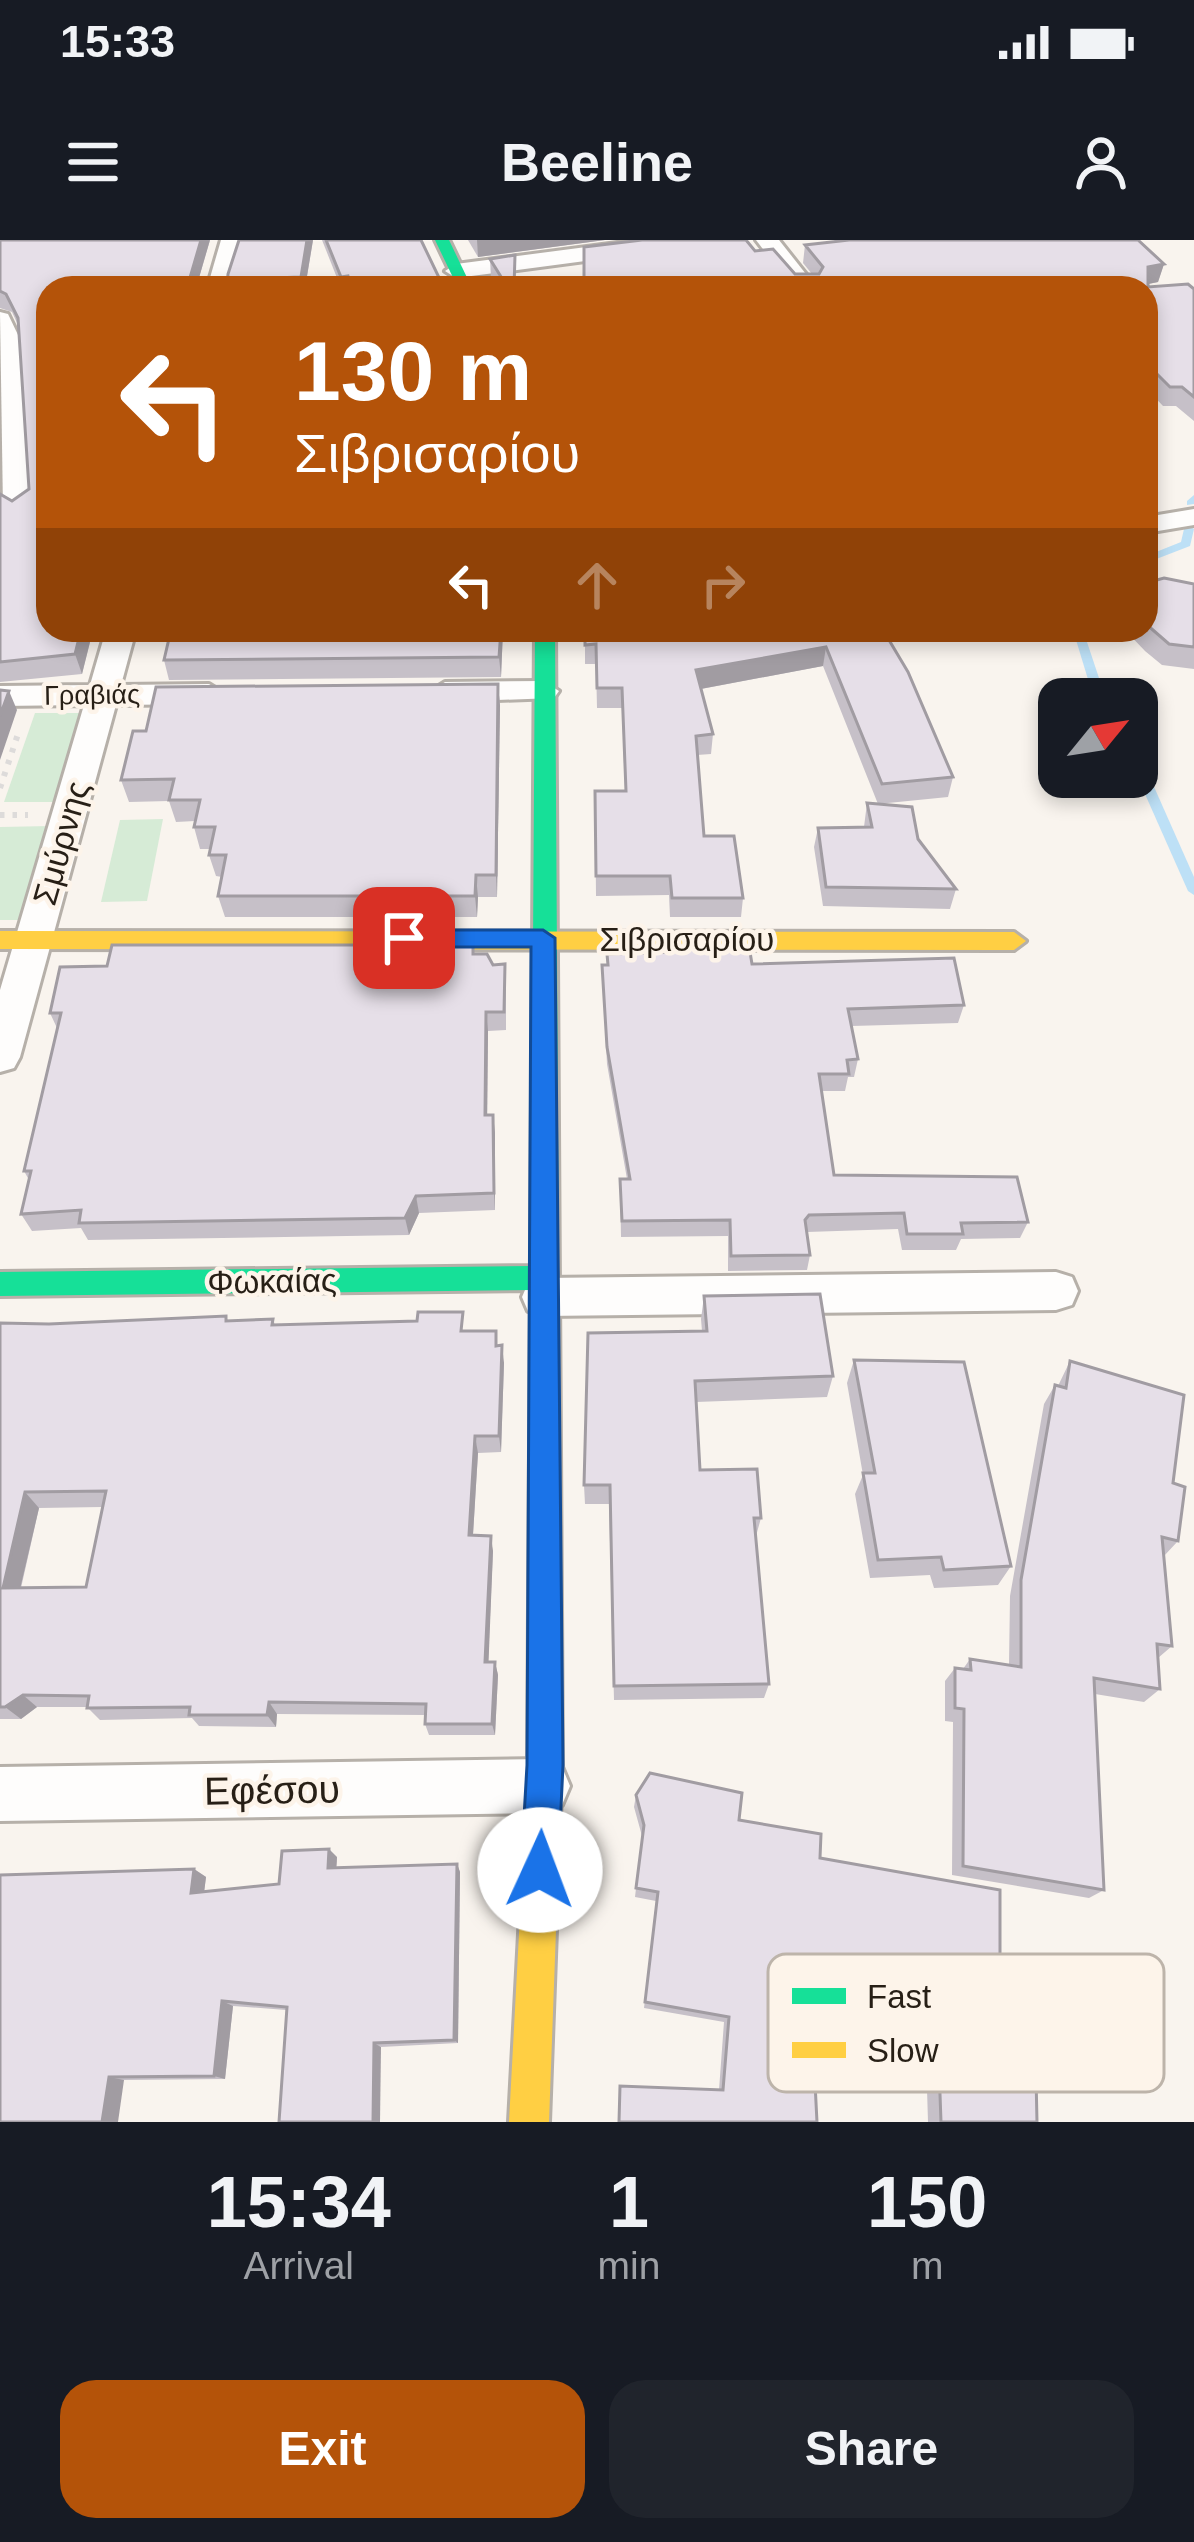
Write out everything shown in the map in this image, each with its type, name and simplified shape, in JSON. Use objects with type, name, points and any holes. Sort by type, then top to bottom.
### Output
[{"type":"street","points":[[222,276],[232,240]]},
{"type":"street","points":[[442,240],[460,276]]},
{"type":"street","points":[[479,276],[691,240]]},
{"type":"street","points":[[767,240],[796,276]]},
{"type":"street","points":[[0,320],[7,338],[8,509]]},
{"type":"street","points":[[1158,523],[1194,518]]},
{"type":"street","name":"Σμύρνης","points":[[0,1057],[17,939],[118,642]]},
{"type":"street","points":[[529,2122],[543,1786],[545,642]]},
{"type":"street","points":[[404,692],[543,691]]},
{"type":"street","name":"Γραβιάς","points":[[16,696],[242,693]]},
{"type":"street","name":"Σιβρισαρίου","points":[[17,939],[1014,941]]},
{"type":"street","name":"Φωκαίας","points":[[0,1284],[544,1287]]},
{"type":"street","points":[[544,1287],[1056,1292]]},
{"type":"street","name":"Εφέσου","points":[[0,1794],[543,1786]]},
{"type":"path","points":[[0,788],[16,696]]},
{"type":"green space","points":[[35,713],[82,713],[54,802],[4,802]]},
{"type":"green space","points":[[163,819],[147,901],[101,902],[120,820]]},
{"type":"green space","points":[[50,826],[21,920],[0,920],[0,827]]},
{"type":"building","points":[[0,240],[201,240],[190,276],[36,276],[36,642],[78,642],[75,654],[0,662],[0,494],[12,501],[29,489],[18,318],[0,291]]},
{"type":"building","points":[[239,240],[307,240],[301,276],[228,274]]},
{"type":"building","points":[[326,240],[421,240],[438,276],[348,276],[341,276]]},
{"type":"building","points":[[642,240],[746,240],[755,251],[773,249],[795,274],[819,274],[823,267],[805,245],[849,240],[1138,240],[1164,264],[1148,267],[1148,276],[584,276],[584,247]]},
{"type":"building","points":[[515,255],[514,276],[501,276],[490,259]]},
{"type":"building","points":[[1188,284],[1194,289],[1194,397],[1182,387],[1170,387],[1158,375],[1158,286]]},
{"type":"building","points":[[1158,580],[1194,584],[1194,647],[1169,644],[1158,634]]},
{"type":"building","points":[[168,642],[500,642],[499,657],[164,660]]},
{"type":"building","points":[[585,642],[890,642],[953,777],[882,784],[826,647],[696,670],[713,734],[696,736],[704,836],[734,836],[743,898],[672,898],[670,876],[596,876],[595,791],[626,791],[622,688],[597,688],[596,644]]},
{"type":"building","points":[[498,684],[496,875],[476,875],[475,896],[218,896],[226,855],[209,855],[215,827],[194,827],[200,800],[169,800],[174,779],[121,780],[133,731],[146,731],[156,687]]},
{"type":"building","points":[[0,690],[9,691],[0,716]]},
{"type":"building","points":[[867,803],[912,807],[918,839],[956,889],[826,887],[818,828],[872,827]]},
{"type":"building","points":[[112,945],[473,945],[473,954],[487,954],[493,965],[505,964],[504,1012],[486,1012],[485,1115],[493,1115],[494,1193],[416,1196],[405,1218],[79,1223],[81,1210],[21,1214],[31,1171],[24,1171],[61,1013],[50,1013],[60,967],[107,966]]},
{"type":"building","points":[[675,946],[749,946],[752,964],[954,958],[964,1005],[848,1009],[858,1059],[847,1060],[849,1074],[819,1074],[834,1175],[1017,1177],[1028,1222],[961,1223],[963,1234],[907,1234],[904,1213],[809,1215],[805,1220],[810,1255],[731,1256],[730,1220],[622,1221],[620,1179],[630,1179],[607,1047],[602,965],[608,965],[607,954],[676,952]]},
{"type":"building","points":[[820,1294],[833,1376],[695,1381],[700,1470],[757,1469],[761,1518],[754,1518],[769,1684],[614,1686],[610,1485],[584,1485],[588,1333],[707,1331],[704,1296]]},
{"type":"building","points":[[418,1312],[463,1312],[461,1331],[496,1331],[496,1346],[502,1345],[499,1436],[475,1436],[469,1535],[491,1536],[485,1662],[495,1662],[492,1724],[425,1724],[426,1704],[269,1702],[267,1715],[189,1715],[190,1707],[87,1708],[89,1696],[23,1695],[0,1707],[0,1323],[226,1316],[226,1321],[273,1319],[272,1325],[417,1321]],"holes":[[[106,1491],[86,1587],[3,1588],[25,1492]]]},
{"type":"building","points":[[854,1360],[964,1362],[1011,1566],[944,1570],[941,1557],[878,1560],[863,1473],[875,1473]]},
{"type":"building","points":[[1070,1361],[1184,1395],[1173,1483],[1185,1487],[1178,1541],[1162,1537],[1172,1646],[1157,1644],[1160,1689],[1094,1678],[1104,1890],[963,1866],[964,1709],[955,1708],[955,1668],[971,1670],[970,1659],[1021,1667],[1021,1580],[1055,1385],[1066,1388]]},
{"type":"building","points":[[650,1773],[742,1793],[739,1820],[821,1834],[820,1858],[1000,1890],[1000,1954],[768,1954],[768,2092],[815,2092],[817,2122],[619,2122],[620,2086],[723,2090],[729,2017],[645,2002],[658,1892],[636,1888],[644,1825],[636,1795]]},
{"type":"building","points":[[329,1849],[328,1868],[457,1864],[454,2040],[374,2043],[373,2122],[279,2122],[287,2007],[222,2001],[214,2076],[109,2077],[102,2122],[0,2122],[0,1875],[194,1869],[191,1893],[279,1884],[282,1851]]},
{"type":"building","points":[[940,2092],[1036,2092],[1037,2122],[941,2122]]},
{"type":"waterway","points":[[1190,503],[1194,498]]},
{"type":"waterway","points":[[1158,555],[1186,544],[1189,529]]},
{"type":"waterway","points":[[1082,642],[1093,678]]},
{"type":"waterway","points":[[1153,798],[1194,891]]},
{"type":"traffic: fast","points":[[442,240],[459,276]]},
{"type":"traffic: fast","points":[[545,642],[545,1291]]},
{"type":"traffic: fast","points":[[0,1284],[544,1278]]},
{"type":"traffic: slow","points":[[0,940],[1014,941]]},
{"type":"traffic: slow","points":[[529,2122],[545,1765],[545,1291]]},
{"type":"route","points":[[404,938],[543,938],[545,1765],[540,1870]]}]
